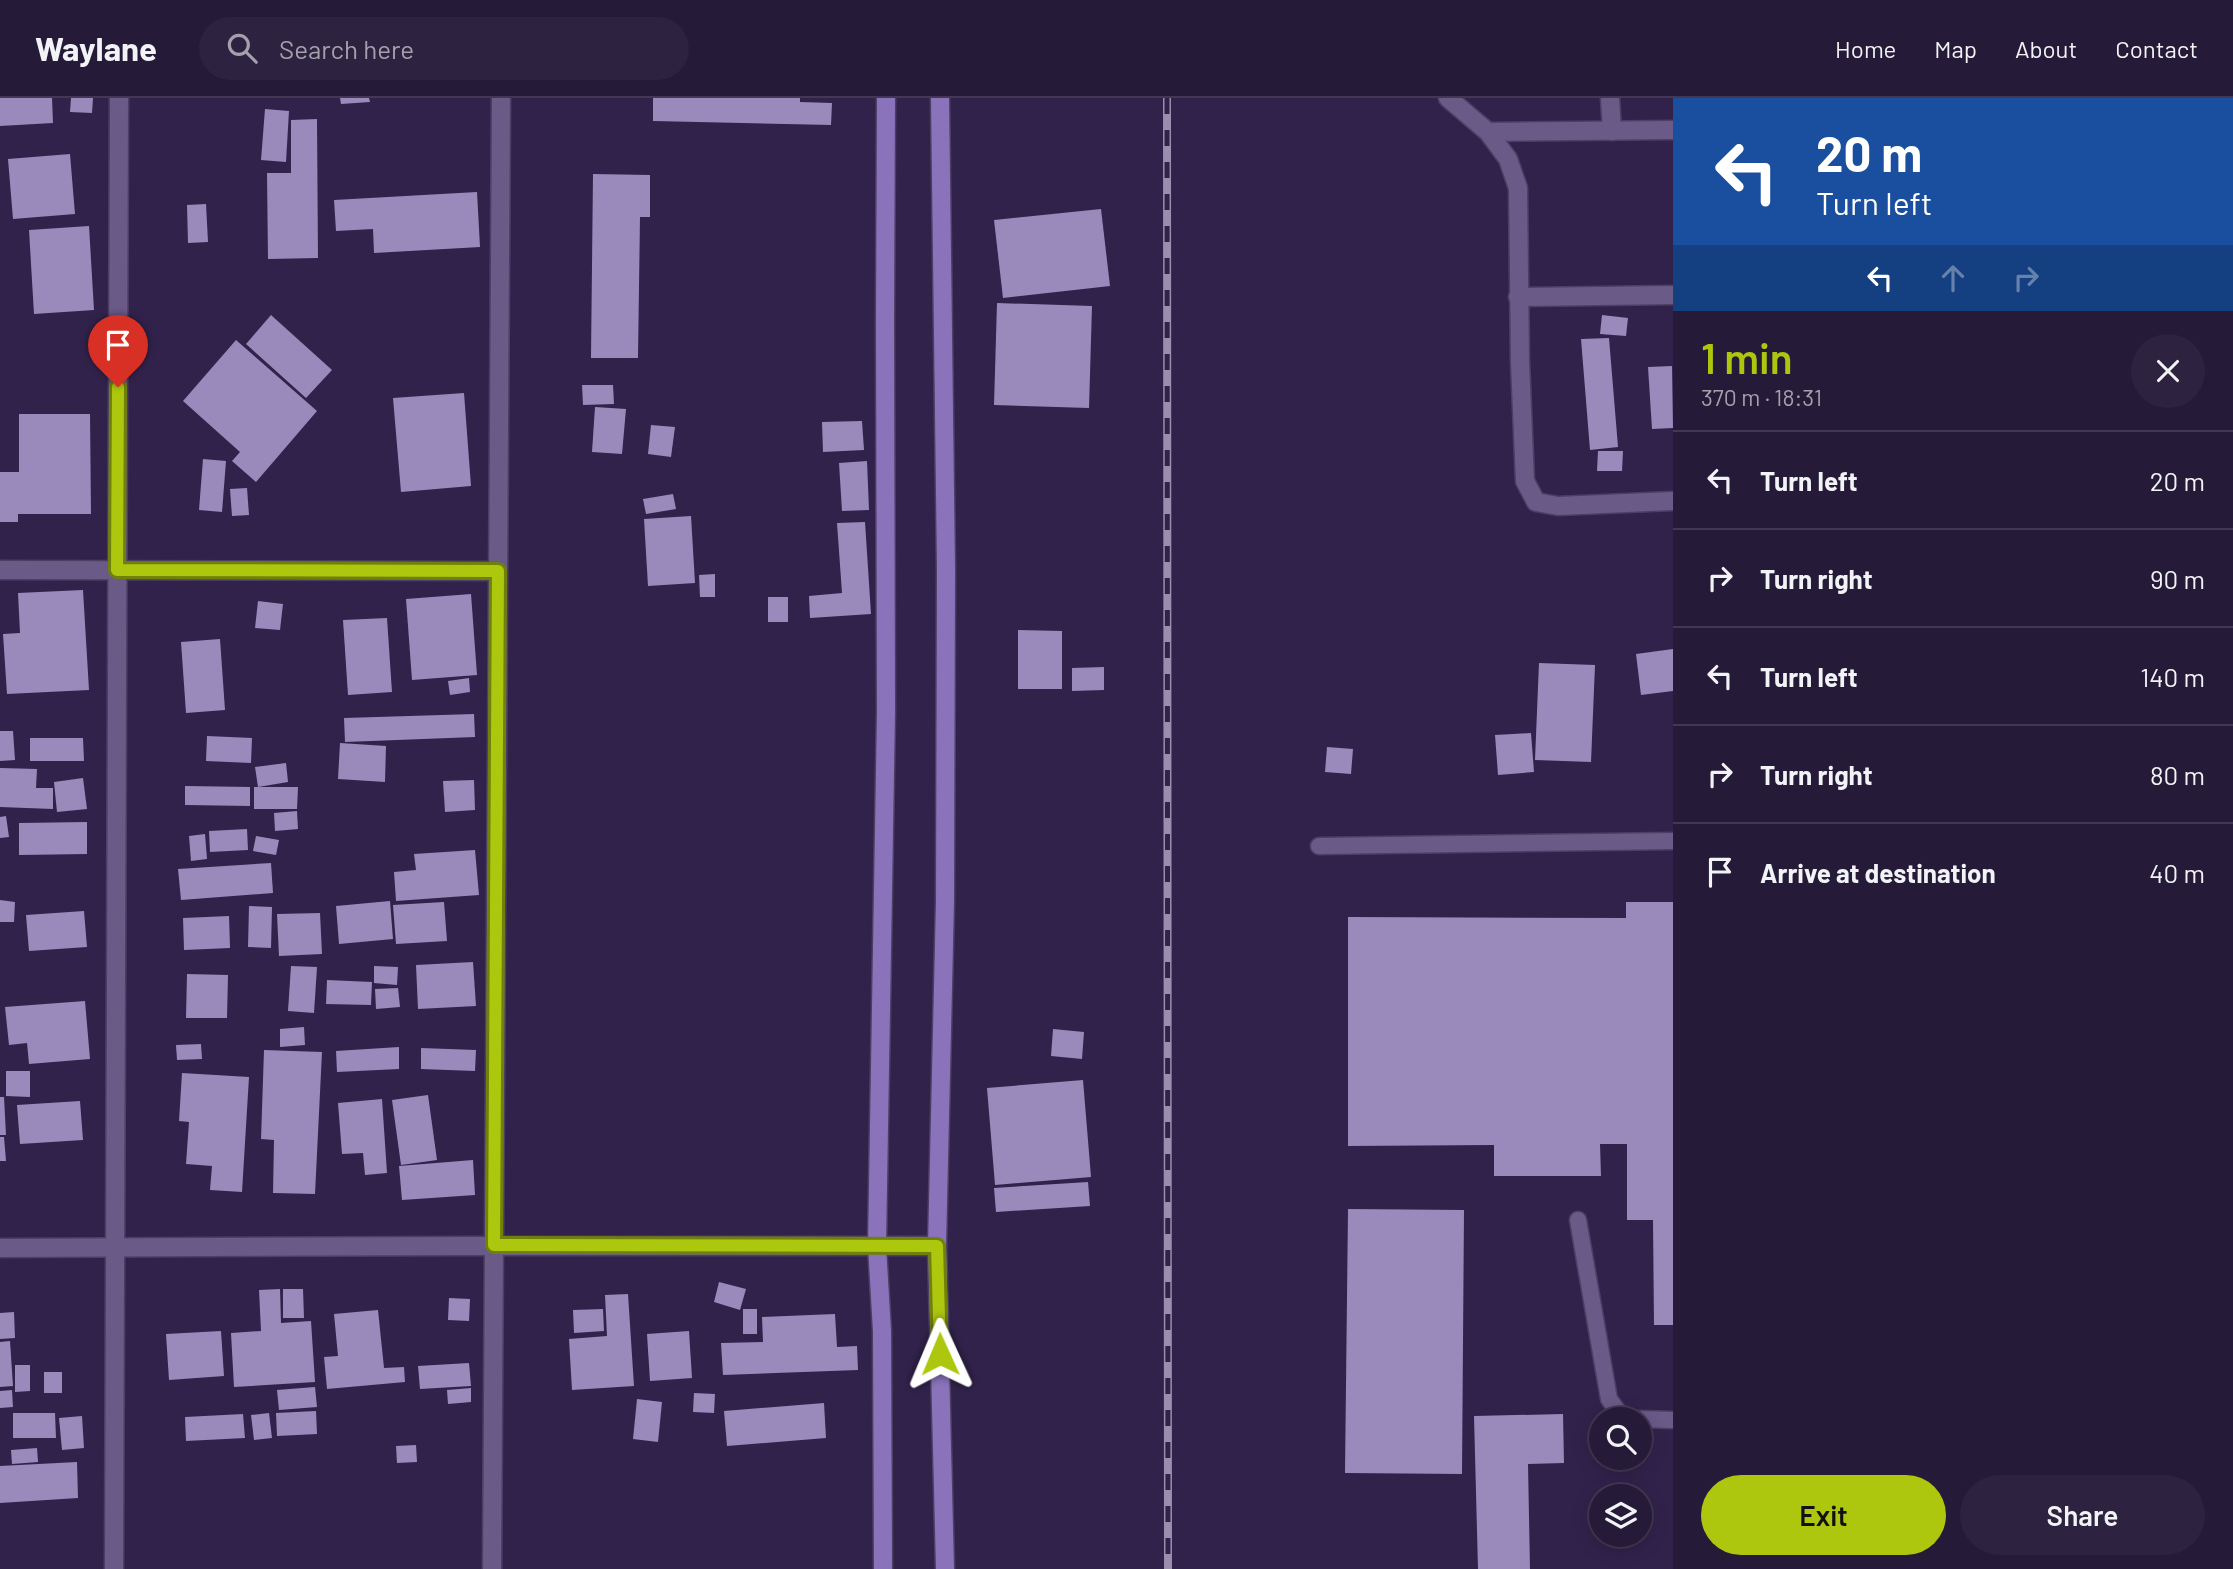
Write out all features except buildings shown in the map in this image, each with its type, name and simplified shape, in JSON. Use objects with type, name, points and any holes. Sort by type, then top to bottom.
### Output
[{"type":"main road","points":[[883,1569],[882,1331],[877,1246],[887,698],[886,98]]},
{"type":"main road","points":[[940,98],[946,569],[945,901],[937,1246],[945,1569]]},
{"type":"street","points":[[114,1569],[119,98]]},
{"type":"street","points":[[492,1569],[501,98]]},
{"type":"street","points":[[1448,98],[1488,132],[1508,159],[1518,188],[1518,297],[1525,481],[1536,502],[1558,506],[1673,501]]},
{"type":"street","points":[[1610,98],[1612,131]]},
{"type":"street","points":[[1488,132],[1673,130]]},
{"type":"street","points":[[1518,297],[1673,295]]},
{"type":"street","points":[[0,569],[498,571]]},
{"type":"street","points":[[0,1248],[937,1246]]},
{"type":"lane","points":[[1319,846],[1673,841]]},
{"type":"lane","points":[[1578,1220],[1609,1399],[1615,1407]]},
{"type":"lane","points":[[1652,1419],[1673,1420]]},
{"type":"railway","points":[[1167,98],[1168,1569]]},
{"type":"route","points":[[118,387],[117,570],[498,571],[494,1245],[937,1246],[940,1354]]}]
